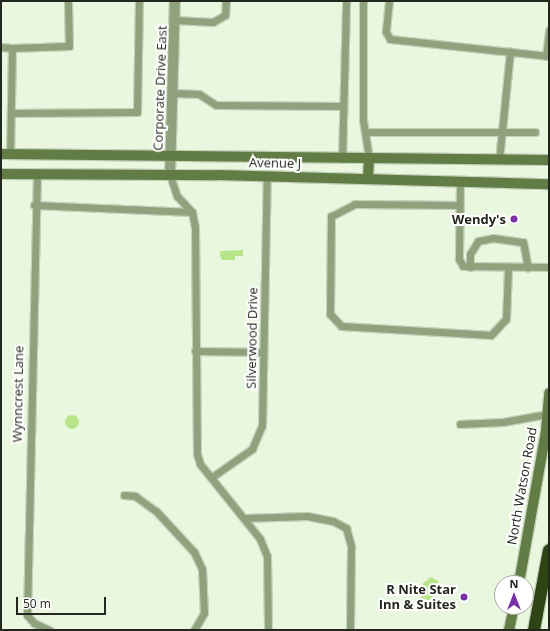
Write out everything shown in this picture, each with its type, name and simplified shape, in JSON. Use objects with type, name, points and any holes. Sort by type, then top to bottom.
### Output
[{"type":"highway","points":[[534,630],[549,550]]},
{"type":"street","name":"Corporate Drive East","points":[[170,175],[175,1]]},
{"type":"street","name":"Avenue J","points":[[6,154],[549,160]]},
{"type":"street","points":[[368,178],[369,159]]},
{"type":"street","name":"Avenue J","points":[[1,174],[267,176],[368,178],[460,183],[549,184]]},
{"type":"street","name":"North Watson Road","points":[[520,575],[547,414],[549,393]]},
{"type":"street","points":[[509,630],[512,615]]},
{"type":"lane","points":[[1,47],[68,46],[68,1]]},
{"type":"lane","points":[[11,113],[137,112],[139,1]]},
{"type":"lane","points":[[175,20],[214,22],[225,16],[226,1]]},
{"type":"lane","points":[[342,158],[346,1]]},
{"type":"lane","points":[[363,1],[363,120],[367,132],[369,159]]},
{"type":"lane","points":[[390,1],[386,32],[390,39],[548,56],[549,30]]},
{"type":"lane","points":[[6,154],[11,113],[12,48]]},
{"type":"lane","points":[[500,160],[500,133],[510,52]]},
{"type":"lane","points":[[173,93],[199,94],[216,105],[344,106]]},
{"type":"lane","points":[[367,132],[535,132]]},
{"type":"lane","name":"Wynncrest Lane","points":[[37,175],[34,206],[27,615],[34,623],[49,630]]},
{"type":"lane","points":[[170,175],[177,196],[192,212],[197,454],[200,464],[245,518],[267,556],[268,630]]},
{"type":"lane","name":"Silverwood Drive","points":[[212,477],[240,460],[258,441],[262,426],[267,176]]},
{"type":"lane","points":[[460,183],[459,259],[463,266],[508,269],[549,267]]},
{"type":"lane","points":[[459,205],[355,204],[331,216],[330,314],[341,326],[491,335],[506,319],[508,269]]},
{"type":"lane","points":[[34,206],[192,212]]},
{"type":"lane","points":[[470,267],[470,254],[478,241],[493,238],[523,242],[528,268]]},
{"type":"lane","points":[[195,351],[264,352]]},
{"type":"lane","points":[[460,424],[503,422],[547,414]]},
{"type":"lane","points":[[124,495],[135,496],[156,511],[194,552],[202,569],[204,613],[194,630]]},
{"type":"lane","points":[[245,518],[307,516],[333,521],[346,528],[351,546],[350,630]]},
{"type":"shaded area","points":[[243,250],[243,256],[235,256],[235,260],[222,260],[220,256],[220,251]]},
{"type":"shaded area","points":[[69,415],[75,415],[79,419],[79,425],[75,429],[69,429],[65,425],[65,419]]},
{"type":"shaded area","points":[[431,577],[438,581],[438,590],[426,604],[421,599],[423,583]]},
{"type":"place","name":"Wendy's","points":[[514,219]]},
{"type":"place","name":"R Nite Star Inn & Suites","points":[[464,597]]}]
